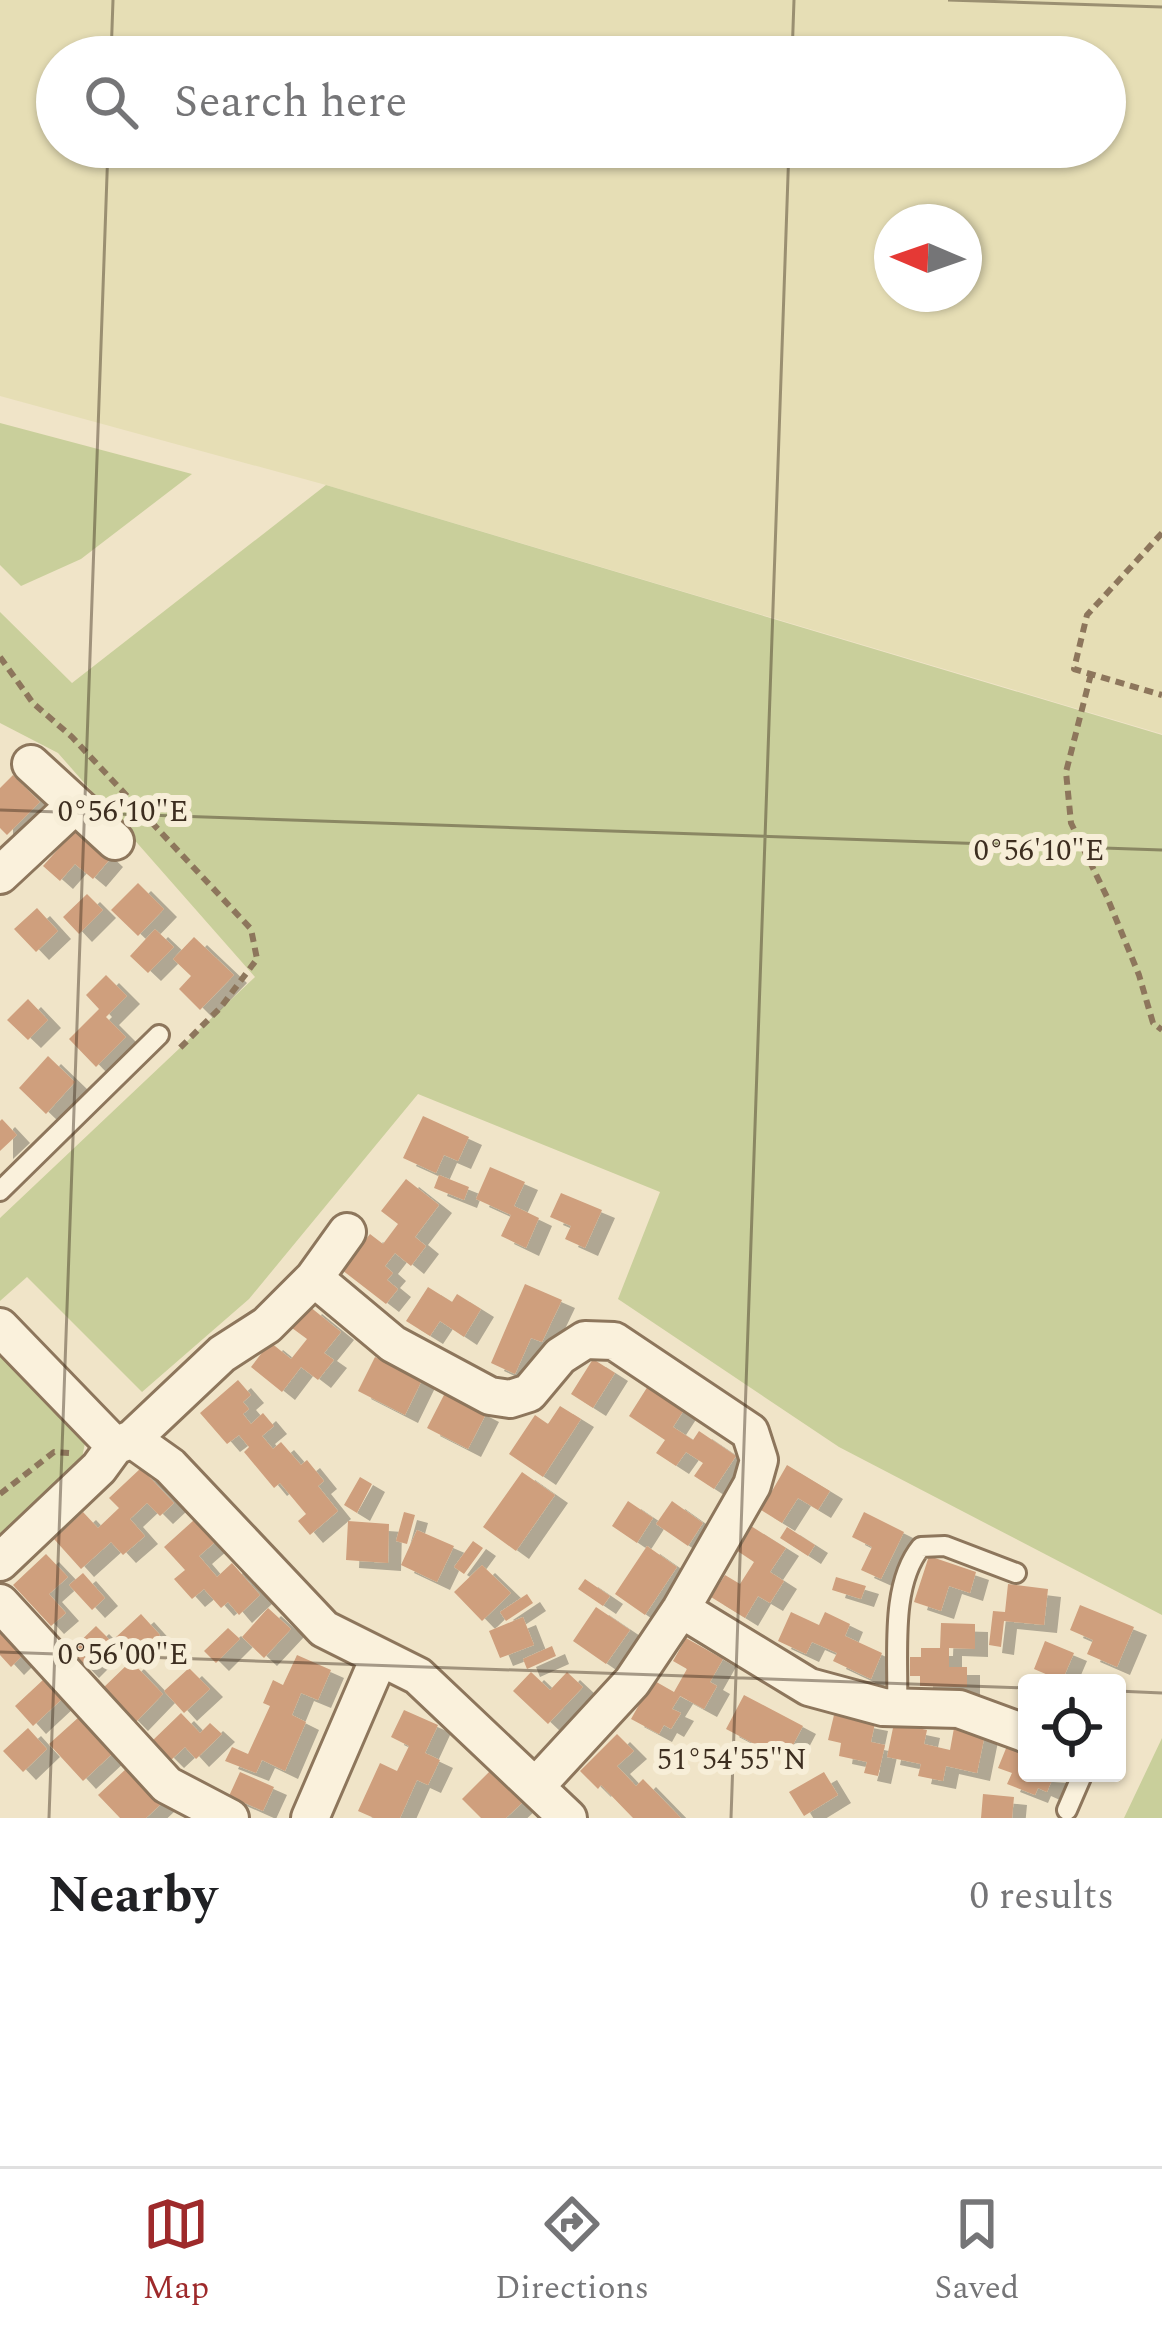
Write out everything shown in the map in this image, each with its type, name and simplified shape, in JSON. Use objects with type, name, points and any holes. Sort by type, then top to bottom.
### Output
[{"type":"street","points":[[31,764],[115,841]]},
{"type":"street","points":[[0,874],[75,805]]},
{"type":"street","points":[[0,1562],[222,1354],[267,1325],[314,1278],[347,1232]]},
{"type":"street","points":[[314,1278],[393,1344],[490,1396],[510,1399],[530,1393],[560,1356],[585,1340],[614,1341],[750,1432],[759,1460],[752,1485],[681,1609],[632,1682],[536,1786]]},
{"type":"street","points":[[0,1327],[115,1451],[170,1466],[324,1629],[418,1676],[568,1818]]},
{"type":"street","points":[[0,1603],[167,1785],[230,1818]]},
{"type":"street","points":[[681,1609],[808,1687],[883,1707],[959,1709],[1018,1731]]},
{"type":"street","points":[[310,1818],[380,1658]]},
{"type":"lane","points":[[0,1191],[159,1035]]},
{"type":"lane","points":[[897,1706],[908,1563],[921,1547],[944,1546],[1016,1573]]},
{"type":"lane","points":[[1067,1810],[1080,1782]]},
{"type":"path","points":[[1162,533],[1087,615],[1074,669],[1162,695]]},
{"type":"path","points":[[0,657],[32,703],[72,736],[251,929],[256,959],[171,1058]]},
{"type":"path","points":[[1091,674],[1066,772],[1071,823],[1107,897],[1153,1023],[1162,1030]]},
{"type":"path","points":[[0,1494],[54,1452],[115,1451]]},
{"type":"shaded area","points":[[0,0],[1162,0],[1162,734],[326,485],[0,396]]},
{"type":"green space","points":[[0,423],[192,474],[81,559],[21,586],[0,565]]},
{"type":"green space","points":[[326,485],[1162,735],[1162,1615],[839,1447],[618,1299],[660,1192],[418,1094],[249,1299],[142,1392],[27,1277],[0,1301],[0,1218],[255,977],[58,753],[0,723],[0,612],[72,683]]},
{"type":"green space","points":[[0,1354],[86,1438],[82,1458],[0,1534]]},
{"type":"green space","points":[[1162,1738],[1162,1818],[1124,1818]]},
{"type":"building","points":[[13,775],[40,802],[7,835],[0,828],[0,788]]},
{"type":"building","points":[[77,828],[110,859],[93,879],[75,864],[60,881],[43,866]]},
{"type":"building","points":[[138,883],[164,909],[138,936],[111,910]]},
{"type":"building","points":[[87,894],[103,910],[79,934],[63,917]]},
{"type":"building","points":[[37,908],[58,931],[36,952],[14,929]]},
{"type":"building","points":[[155,929],[174,947],[148,973],[130,956]]},
{"type":"building","points":[[194,937],[234,975],[200,1010],[179,989],[191,976],[173,959]]},
{"type":"building","points":[[106,975],[127,996],[106,1017],[126,1037],[96,1067],[69,1039],[99,1009],[86,995]]},
{"type":"building","points":[[28,999],[48,1020],[28,1040],[7,1020]]},
{"type":"building","points":[[48,1056],[75,1082],[46,1114],[19,1088]]},
{"type":"building","points":[[423,1116],[469,1137],[458,1161],[444,1155],[436,1173],[403,1158]]},
{"type":"building","points":[[0,1121],[17,1135],[0,1151]]},
{"type":"building","points":[[490,1167],[525,1182],[514,1206],[539,1218],[526,1248],[501,1236],[511,1215],[476,1199]]},
{"type":"building","points":[[439,1175],[469,1187],[464,1200],[434,1188]]},
{"type":"building","points":[[406,1179],[439,1205],[415,1237],[426,1246],[411,1266],[395,1253],[385,1266],[393,1273],[387,1280],[398,1289],[386,1304],[342,1270],[370,1234],[383,1244],[398,1224],[381,1211]]},
{"type":"building","points":[[561,1193],[602,1210],[585,1248],[565,1239],[571,1226],[550,1217]]},
{"type":"building","points":[[525,1284],[562,1300],[542,1342],[531,1338],[515,1374],[491,1363]]},
{"type":"building","points":[[428,1287],[452,1302],[457,1294],[481,1309],[464,1337],[440,1321],[430,1336],[406,1321]]},
{"type":"building","points":[[309,1306],[341,1332],[324,1353],[334,1360],[318,1380],[301,1367],[282,1392],[251,1367],[270,1342],[291,1359],[307,1339],[292,1328]]},
{"type":"building","points":[[375,1357],[422,1380],[405,1415],[358,1391]]},
{"type":"building","points":[[593,1359],[615,1373],[593,1408],[571,1394]]},
{"type":"building","points":[[238,1380],[251,1395],[243,1402],[249,1409],[243,1414],[251,1424],[263,1413],[274,1426],[262,1436],[273,1449],[281,1442],[301,1465],[307,1460],[324,1481],[318,1486],[338,1511],[310,1535],[298,1521],[306,1514],[280,1483],[274,1488],[244,1452],[249,1447],[239,1435],[227,1444],[200,1413]]},
{"type":"building","points":[[648,1386],[684,1410],[673,1427],[693,1440],[699,1431],[736,1456],[714,1489],[694,1476],[703,1463],[686,1452],[676,1466],[656,1453],[665,1440],[629,1416]]},
{"type":"building","points":[[445,1393],[486,1414],[468,1449],[427,1428]]},
{"type":"building","points":[[560,1406],[581,1419],[543,1477],[509,1454],[535,1415],[548,1424]]},
{"type":"building","points":[[787,1465],[830,1491],[818,1510],[798,1498],[782,1523],[761,1510]]},
{"type":"building","points":[[141,1468],[174,1503],[160,1516],[147,1503],[130,1519],[145,1536],[123,1555],[111,1542],[81,1569],[54,1539],[83,1512],[98,1528],[119,1508],[109,1498]]},
{"type":"building","points":[[522,1472],[555,1495],[516,1551],[483,1527]]},
{"type":"building","points":[[360,1477],[372,1484],[357,1513],[344,1505]]},
{"type":"building","points":[[628,1501],[653,1518],[637,1543],[612,1526]]},
{"type":"building","points":[[672,1501],[703,1523],[688,1546],[656,1524]]},
{"type":"building","points":[[404,1512],[415,1515],[407,1544],[396,1541]]},
{"type":"building","points":[[864,1512],[904,1532],[881,1579],[861,1570],[872,1547],[852,1537]]},
{"type":"building","points":[[194,1520],[214,1543],[199,1556],[217,1577],[232,1563],[260,1595],[239,1615],[228,1602],[221,1608],[204,1589],[192,1599],[174,1579],[185,1570],[164,1547]]},
{"type":"building","points":[[348,1521],[389,1524],[388,1563],[346,1560]]},
{"type":"building","points":[[751,1526],[786,1548],[770,1572],[784,1581],[770,1603],[758,1596],[745,1618],[711,1597],[725,1575],[740,1584],[754,1562],[736,1550]]},
{"type":"building","points":[[787,1527],[815,1545],[808,1556],[780,1538]]},
{"type":"building","points":[[417,1530],[454,1546],[437,1582],[401,1565]]},
{"type":"building","points":[[473,1541],[483,1548],[464,1574],[454,1567]]},
{"type":"building","points":[[647,1546],[677,1567],[645,1615],[615,1594]]},
{"type":"building","points":[[46,1554],[68,1577],[49,1594],[66,1613],[51,1626],[13,1585]]},
{"type":"building","points":[[929,1556],[976,1572],[970,1593],[949,1586],[941,1611],[914,1602]]},
{"type":"building","points":[[482,1565],[511,1593],[482,1621],[454,1592]]},
{"type":"building","points":[[83,1573],[105,1598],[92,1610],[69,1585]]},
{"type":"building","points":[[836,1577],[866,1586],[861,1599],[832,1590]]},
{"type":"building","points":[[585,1579],[610,1596],[603,1606],[578,1589]]},
{"type":"building","points":[[1008,1584],[1048,1589],[1044,1625],[1004,1621],[1001,1647],[989,1645],[993,1611],[1005,1612]]},
{"type":"building","points":[[527,1594],[533,1603],[506,1621],[500,1612]]},
{"type":"building","points":[[1080,1605],[1134,1627],[1117,1667],[1087,1654],[1093,1640],[1070,1630]]},
{"type":"building","points":[[596,1607],[630,1630],[606,1664],[573,1641]]},
{"type":"building","points":[[268,1608],[291,1629],[264,1658],[242,1637]]},
{"type":"building","points":[[791,1612],[819,1625],[825,1612],[850,1624],[845,1636],[882,1653],[871,1679],[833,1661],[837,1653],[812,1642],[806,1654],[778,1641]]},
{"type":"building","points":[[141,1614],[160,1635],[135,1659],[115,1638]]},
{"type":"building","points":[[523,1617],[534,1645],[500,1658],[489,1631]]},
{"type":"building","points":[[941,1623],[975,1624],[975,1649],[949,1648],[949,1667],[967,1667],[967,1687],[920,1686],[920,1676],[910,1676],[910,1657],[921,1657],[921,1648],[940,1648]]},
{"type":"building","points":[[0,1626],[25,1653],[11,1667],[0,1655]]},
{"type":"building","points":[[96,1626],[113,1643],[86,1670],[69,1652]]},
{"type":"building","points":[[228,1628],[240,1639],[216,1663],[204,1651]]},
{"type":"building","points":[[686,1638],[723,1659],[710,1682],[717,1686],[704,1709],[680,1696],[672,1709],[681,1713],[671,1729],[664,1725],[659,1734],[631,1719],[653,1680],[674,1692],[687,1669],[673,1661]]},
{"type":"building","points":[[1045,1641],[1074,1653],[1065,1674],[1034,1669]]},
{"type":"building","points":[[552,1646],[556,1656],[527,1669],[523,1659]]},
{"type":"building","points":[[297,1655],[331,1670],[318,1700],[301,1693],[292,1715],[306,1722],[285,1771],[262,1760],[256,1773],[225,1761],[232,1747],[248,1754],[270,1706],[263,1703],[273,1680],[283,1685]]},
{"type":"building","points":[[131,1661],[163,1694],[135,1723],[102,1689]]},
{"type":"building","points":[[189,1668],[210,1689],[184,1713],[164,1691]]},
{"type":"building","points":[[531,1672],[550,1690],[567,1672],[583,1687],[548,1724],[513,1691]]},
{"type":"building","points":[[44,1679],[62,1699],[33,1726],[15,1706]]},
{"type":"building","points":[[744,1695],[803,1726],[785,1760],[726,1729]]},
{"type":"building","points":[[404,1710],[438,1725],[425,1753],[440,1760],[428,1785],[417,1780],[400,1818],[374,1818],[358,1811],[380,1763],[397,1771],[409,1746],[391,1737]]},
{"type":"building","points":[[181,1713],[200,1733],[210,1723],[222,1734],[196,1759],[185,1747],[171,1760],[152,1741]]},
{"type":"building","points":[[834,1715],[875,1723],[871,1742],[885,1745],[878,1776],[864,1773],[867,1762],[839,1756],[841,1743],[828,1740]]},
{"type":"building","points":[[79,1717],[113,1753],[83,1781],[49,1744]]},
{"type":"building","points":[[894,1723],[927,1730],[924,1744],[950,1750],[954,1728],[985,1734],[977,1773],[946,1766],[943,1781],[918,1776],[921,1764],[887,1757]]},
{"type":"building","points":[[28,1728],[47,1749],[23,1772],[3,1751]]},
{"type":"building","points":[[617,1734],[634,1751],[617,1766],[636,1786],[643,1779],[681,1818],[633,1818],[580,1771]]},
{"type":"building","points":[[1007,1746],[1018,1750],[1018,1782],[1051,1782],[1047,1792],[1038,1788],[1035,1795],[1007,1784],[1012,1773],[998,1768]]},
{"type":"building","points":[[127,1768],[161,1804],[146,1818],[120,1818],[98,1795]]},
{"type":"building","points":[[492,1769],[524,1801],[506,1818],[481,1818],[462,1799]]},
{"type":"building","points":[[240,1772],[274,1787],[263,1811],[229,1796]]},
{"type":"building","points":[[824,1772],[838,1795],[804,1816],[789,1792]]},
{"type":"building","points":[[983,1794],[1014,1797],[1012,1818],[981,1818]]}]
